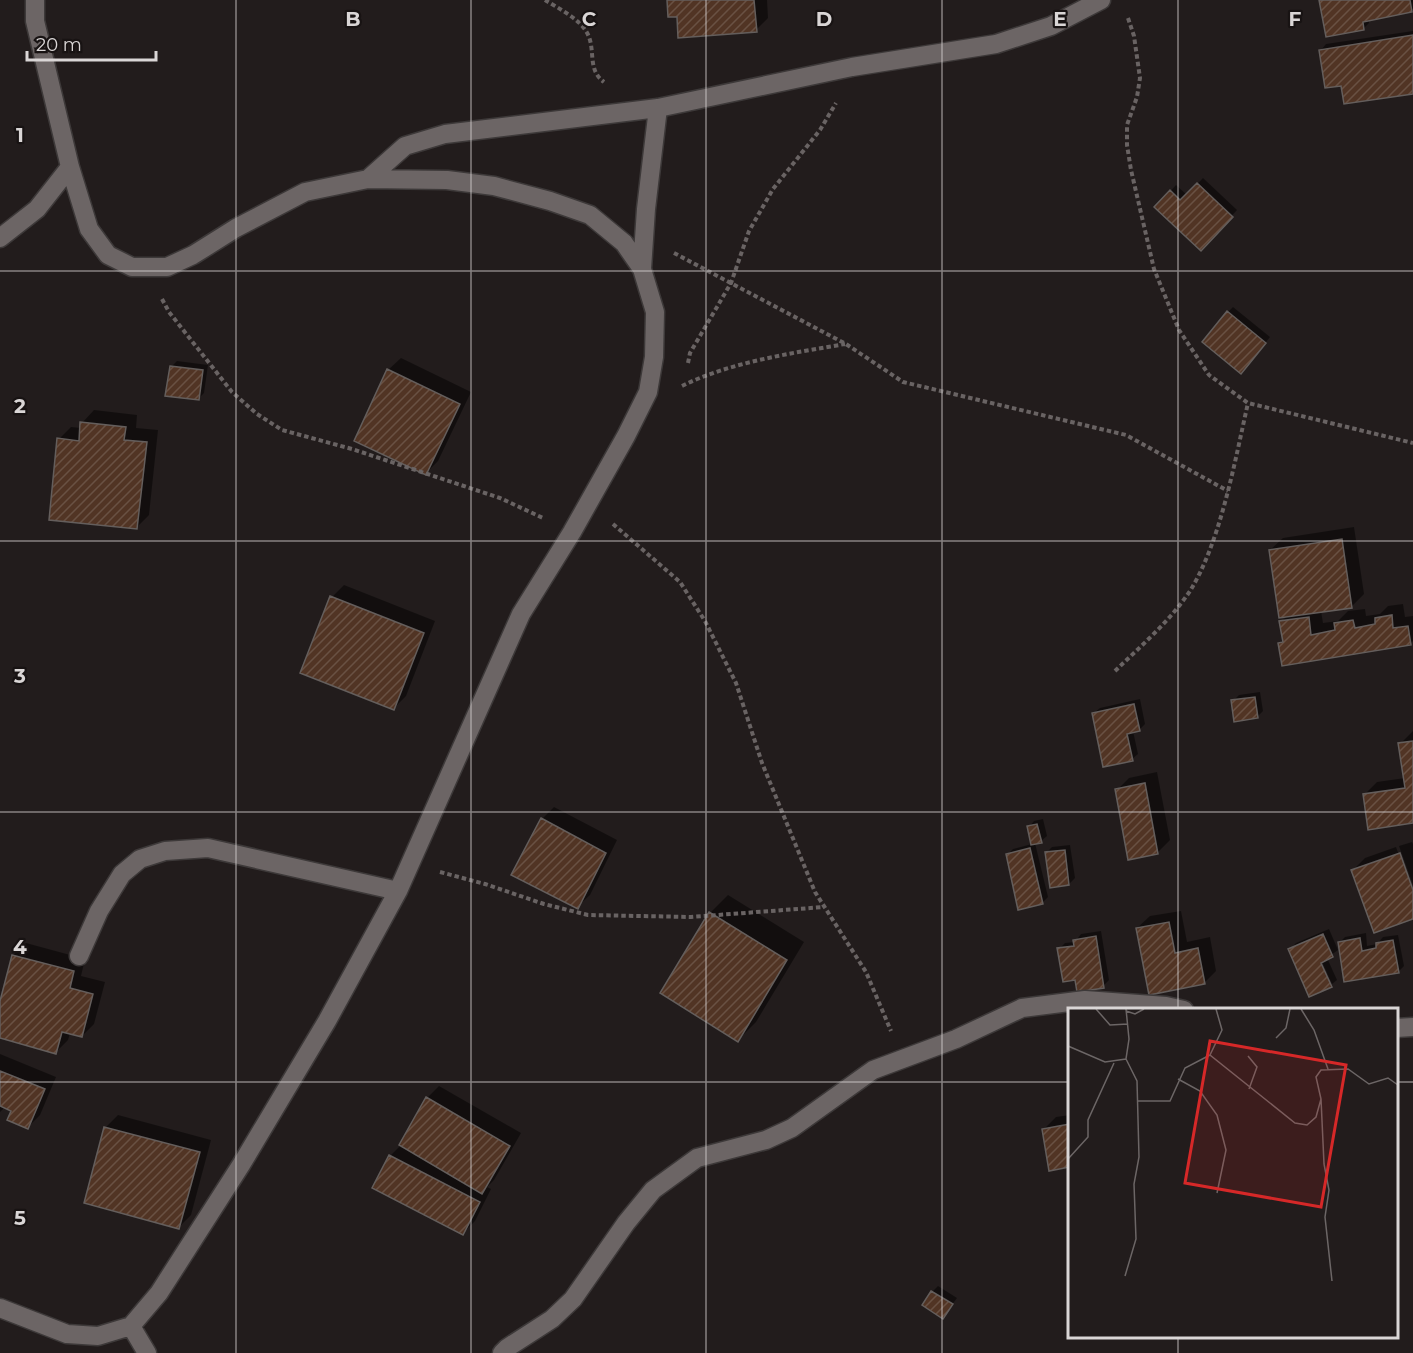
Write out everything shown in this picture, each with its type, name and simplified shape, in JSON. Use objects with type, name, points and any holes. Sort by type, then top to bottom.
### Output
[{"type":"street","points":[[0,1308],[67,1334],[98,1336],[131,1326],[159,1293],[241,1165],[327,1021],[398,891],[521,615],[572,532],[648,392],[654,357],[655,312],[642,269],[624,243],[590,215],[550,201],[494,186],[447,180],[368,179],[305,192],[236,228],[193,255],[167,267],[132,267],[108,255],[89,229],[70,168],[35,21],[35,0]]},
{"type":"street","points":[[368,179],[405,146],[445,134],[658,108],[852,67],[996,44],[1051,26],[1101,0]]},
{"type":"street","points":[[642,269],[658,108]]},
{"type":"street","points":[[0,238],[37,209],[70,168]]},
{"type":"street","points":[[79,956],[99,911],[122,874],[140,859],[165,851],[208,848],[398,891]]},
{"type":"street","points":[[502,1353],[552,1319],[573,1299],[653,1190],[697,1158],[766,1140],[783,1132],[873,1070],[956,1039],[1022,1008],[1084,1000],[1175,1008]]},
{"type":"street","points":[[1398,1028],[1413,1027]]},
{"type":"street","points":[[131,1326],[147,1353]]},
{"type":"path","points":[[545,0],[580,24],[587,32],[596,75],[603,82],[617,88],[626,112]]},
{"type":"path","points":[[1125,9],[1134,36],[1140,78],[1137,97],[1128,124],[1127,145],[1154,269],[1179,330],[1209,375],[1248,403],[1413,443]]},
{"type":"path","points":[[687,369],[690,353],[731,283],[749,231],[772,189],[820,130],[835,105],[852,67]]},
{"type":"path","points":[[644,237],[846,344],[903,381],[1126,435],[1228,491]]},
{"type":"path","points":[[145,267],[169,312],[232,392],[257,414],[282,430],[352,449],[500,498],[572,532]]},
{"type":"path","points":[[637,412],[684,384],[738,366],[792,353],[846,344]]},
{"type":"path","points":[[684,384],[686,377]]},
{"type":"path","points":[[1115,671],[1158,630],[1190,590],[1210,549],[1228,491],[1248,403]]},
{"type":"path","points":[[587,504],[640,546],[680,582],[705,621],[736,683],[762,763],[815,892],[866,972],[903,1059]]},
{"type":"path","points":[[410,865],[485,884],[544,904],[588,915],[691,917],[824,907]]},
{"type":"building","points":[[667,0],[754,0],[757,32],[678,38],[677,17],[668,17]]},
{"type":"building","points":[[1319,0],[1410,0],[1412,12],[1363,22],[1364,30],[1326,37]]},
{"type":"building","points":[[1413,35],[1413,94],[1344,104],[1341,86],[1325,88],[1319,50]]},
{"type":"building","points":[[1197,183],[1233,217],[1201,251],[1154,207],[1170,190],[1180,200]]},
{"type":"building","points":[[1227,311],[1266,343],[1241,374],[1202,342]]},
{"type":"building","points":[[170,366],[203,370],[199,400],[165,396]]},
{"type":"building","points":[[387,369],[460,404],[426,475],[354,441]]},
{"type":"building","points":[[80,422],[126,427],[124,440],[147,442],[137,529],[49,520],[57,438],[79,441]]},
{"type":"building","points":[[1342,539],[1352,608],[1279,618],[1269,550]]},
{"type":"building","points":[[330,596],[424,633],[394,710],[300,673]]},
{"type":"building","points":[[1392,615],[1393,628],[1408,626],[1411,645],[1282,666],[1278,643],[1283,642],[1279,621],[1309,617],[1311,635],[1335,630],[1334,623],[1353,620],[1355,628],[1375,624],[1375,618]]},
{"type":"building","points":[[1255,697],[1258,718],[1234,722],[1231,700]]},
{"type":"building","points":[[1134,704],[1140,731],[1127,734],[1133,761],[1103,767],[1092,713]]},
{"type":"building","points":[[1413,741],[1413,823],[1368,830],[1363,794],[1405,788],[1398,743]]},
{"type":"building","points":[[1145,783],[1158,854],[1128,860],[1115,789]]},
{"type":"building","points":[[541,818],[606,853],[578,909],[511,875]]},
{"type":"building","points":[[1037,824],[1042,843],[1031,845],[1027,826]]},
{"type":"building","points":[[1030,848],[1043,904],[1018,910],[1006,854]]},
{"type":"building","points":[[1065,850],[1069,885],[1050,888],[1045,852]]},
{"type":"building","points":[[1400,853],[1413,890],[1413,919],[1374,933],[1351,870]]},
{"type":"building","points":[[709,912],[787,960],[738,1042],[660,993]]},
{"type":"building","points":[[1169,922],[1175,953],[1198,948],[1205,984],[1149,995],[1136,928]]},
{"type":"building","points":[[1323,934],[1333,957],[1321,963],[1332,987],[1309,997],[1288,949]]},
{"type":"building","points":[[1096,936],[1104,988],[1077,992],[1075,980],[1063,982],[1057,948],[1074,946],[1073,940]]},
{"type":"building","points":[[1360,938],[1362,951],[1376,948],[1376,943],[1393,940],[1399,973],[1344,982],[1338,942]]},
{"type":"building","points":[[12,955],[74,971],[70,988],[93,994],[82,1037],[62,1032],[56,1054],[0,1038],[0,1001]]},
{"type":"building","points":[[0,1071],[45,1089],[28,1129],[7,1120],[11,1111],[0,1106]]},
{"type":"building","points":[[426,1097],[510,1146],[482,1194],[399,1145]]},
{"type":"building","points":[[1068,1124],[1068,1167],[1049,1171],[1042,1129]]},
{"type":"building","points":[[104,1127],[200,1152],[179,1229],[84,1203]]},
{"type":"building","points":[[389,1155],[480,1202],[463,1235],[372,1188]]},
{"type":"building","points":[[931,1291],[953,1304],[943,1319],[922,1305]]}]
